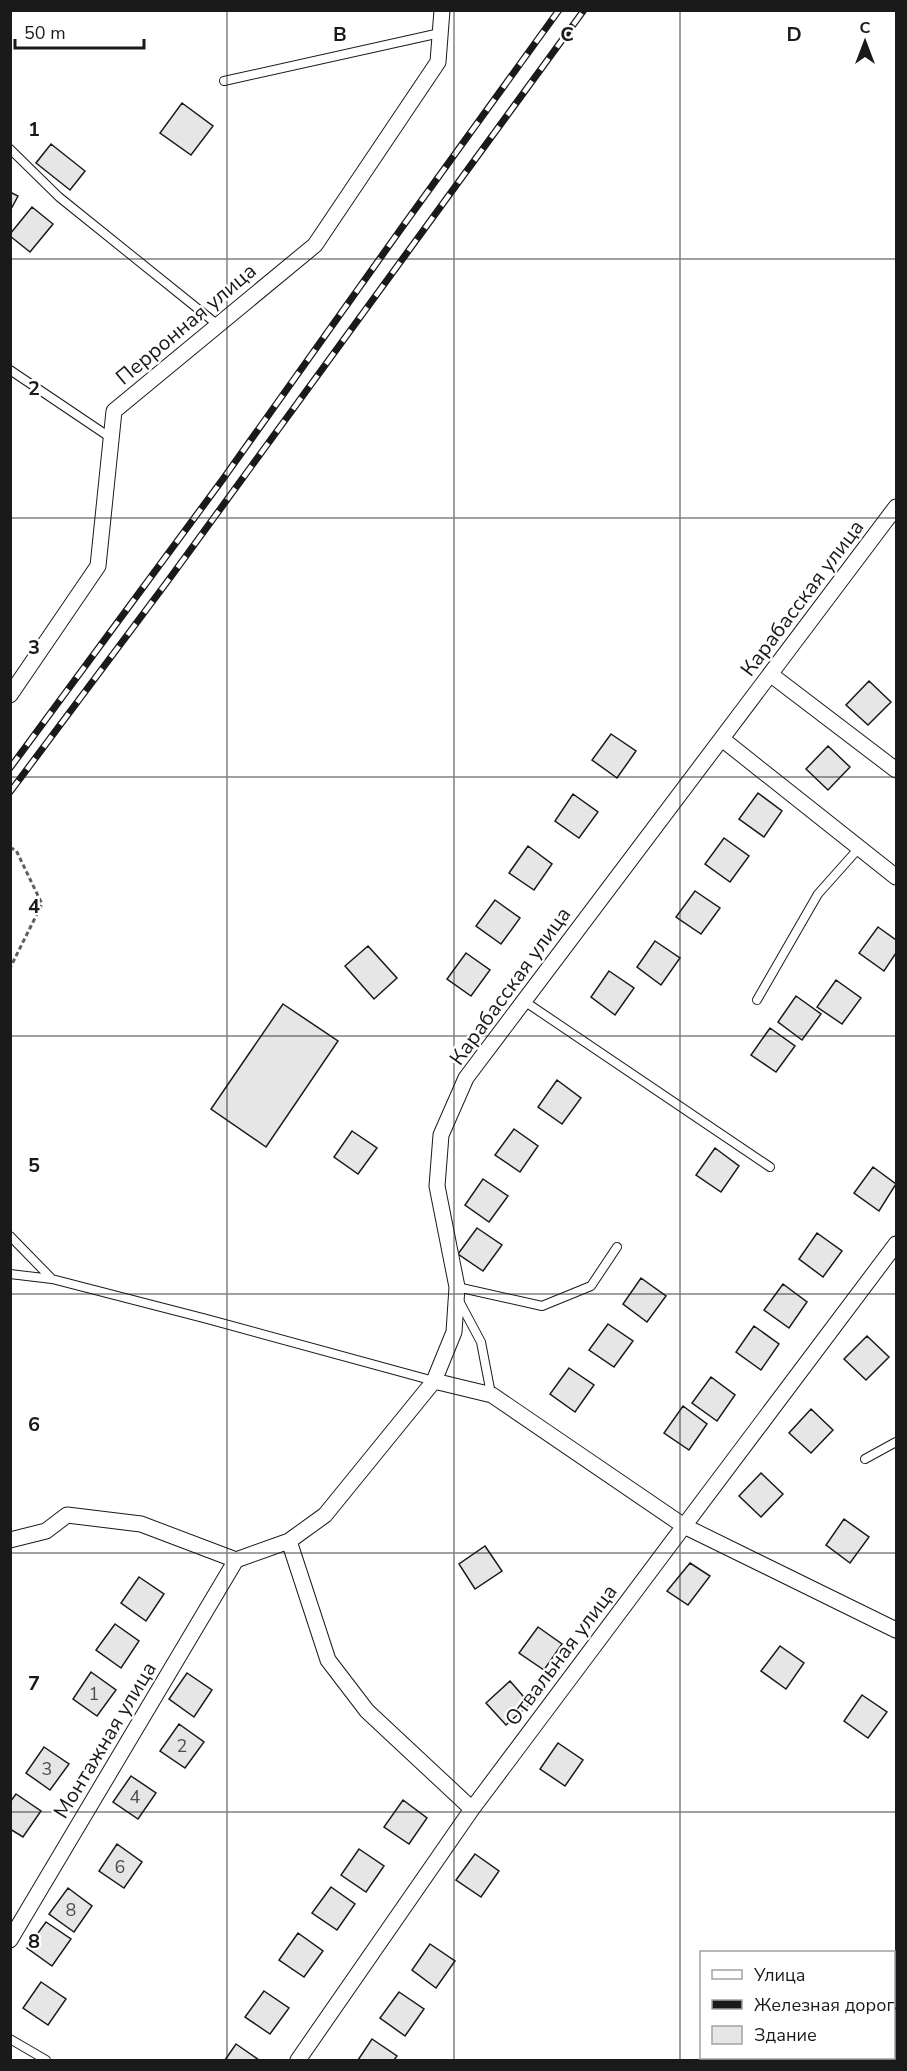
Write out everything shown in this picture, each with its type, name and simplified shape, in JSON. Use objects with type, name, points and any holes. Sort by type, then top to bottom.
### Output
[{"type":"street","name":"Перронная улица","points":[[10,694],[98,566],[114,411],[315,244],[438,62],[442,10]]},
{"type":"street","name":"Карабасская улица","points":[[236,1560],[289,1541],[325,1515],[434,1381],[454,1332],[456,1291],[437,1186],[441,1135],[466,1078],[897,507]]},
{"type":"street","points":[[770,674],[897,770]]},
{"type":"street","points":[[722,739],[897,877]]},
{"type":"street","name":"Отвальная улица","points":[[298,2061],[472,1809],[897,1244]]},
{"type":"street","points":[[434,1381],[492,1395],[684,1526],[897,1630]]},
{"type":"street","points":[[10,1540],[46,1531],[67,1515],[141,1524],[236,1560]]},
{"type":"street","points":[[289,1541],[328,1660],[367,1711],[472,1809]]},
{"type":"street","name":"Монтажная улица","points":[[10,1940],[236,1560]]},
{"type":"lane","points":[[224,81],[440,33]]},
{"type":"lane","points":[[10,149],[59,197],[218,325]]},
{"type":"lane","points":[[10,370],[111,438]]},
{"type":"lane","points":[[757,1000],[818,894],[859,848]]},
{"type":"lane","points":[[524,1001],[770,1167]]},
{"type":"lane","points":[[10,1236],[52,1279]]},
{"type":"lane","points":[[456,1291],[542,1306],[591,1286],[617,1247]]},
{"type":"lane","points":[[10,1274],[41,1276],[434,1381]]},
{"type":"lane","points":[[456,1291],[481,1342],[492,1395]]},
{"type":"lane","points":[[865,1459],[897,1442]]},
{"type":"lane","points":[[10,2039],[46,2061]]},
{"type":"path","points":[[10,848],[16,850],[42,904],[10,968]]},
{"type":"building","points":[[182,103],[213,126],[191,155],[160,133]]},
{"type":"building","points":[[51,144],[85,171],[70,190],[36,163]]},
{"type":"building","points":[[10,192],[18,196],[10,211]]},
{"type":"building","points":[[32,207],[53,224],[30,252],[10,234]]},
{"type":"building","points":[[869,681],[891,702],[868,725],[846,705]]},
{"type":"building","points":[[611,734],[636,751],[617,778],[592,760]]},
{"type":"building","points":[[828,746],[850,767],[828,790],[806,769]]},
{"type":"building","points":[[758,793],[782,811],[764,837],[739,819]]},
{"type":"building","points":[[573,794],[598,812],[579,838],[555,821]]},
{"type":"building","points":[[724,838],[749,856],[730,882],[705,864]]},
{"type":"building","points":[[528,846],[552,864],[534,890],[509,873]]},
{"type":"building","points":[[695,891],[720,908],[701,934],[676,917]]},
{"type":"building","points":[[495,900],[520,918],[501,944],[476,926]]},
{"type":"building","points":[[878,927],[896,940],[896,953],[884,971],[859,953]]},
{"type":"building","points":[[655,941],[680,958],[661,985],[637,967]]},
{"type":"building","points":[[368,946],[397,978],[374,999],[345,966]]},
{"type":"building","points":[[466,953],[490,970],[471,996],[447,979]]},
{"type":"building","points":[[609,971],[634,988],[615,1015],[591,997]]},
{"type":"building","points":[[836,980],[861,998],[842,1024],[817,1007]]},
{"type":"building","points":[[796,996],[821,1014],[802,1040],[778,1022]]},
{"type":"building","points":[[283,1004],[338,1041],[266,1147],[211,1109]]},
{"type":"building","points":[[770,1028],[795,1046],[776,1072],[751,1055]]},
{"type":"building","points":[[557,1080],[581,1098],[562,1124],[538,1107]]},
{"type":"building","points":[[514,1129],[538,1146],[520,1172],[495,1155]]},
{"type":"building","points":[[352,1131],[377,1148],[358,1174],[334,1157]]},
{"type":"building","points":[[715,1148],[739,1166],[721,1192],[696,1175]]},
{"type":"building","points":[[873,1167],[896,1184],[879,1211],[854,1193]]},
{"type":"building","points":[[483,1179],[508,1196],[489,1222],[465,1205]]},
{"type":"building","points":[[477,1228],[502,1245],[483,1271],[458,1254]]},
{"type":"building","points":[[817,1233],[842,1251],[823,1277],[799,1259]]},
{"type":"building","points":[[641,1278],[666,1296],[647,1322],[623,1304]]},
{"type":"building","points":[[783,1284],[807,1302],[789,1328],[764,1310]]},
{"type":"building","points":[[608,1324],[633,1341],[614,1367],[589,1350]]},
{"type":"building","points":[[754,1326],[779,1344],[761,1370],[736,1352]]},
{"type":"building","points":[[867,1336],[889,1357],[866,1380],[844,1359]]},
{"type":"building","points":[[569,1368],[594,1385],[575,1412],[550,1394]]},
{"type":"building","points":[[711,1377],[735,1395],[717,1421],[692,1403]]},
{"type":"building","points":[[683,1406],[707,1424],[689,1450],[664,1433]]},
{"type":"building","points":[[811,1409],[833,1430],[811,1453],[789,1433]]},
{"type":"building","points":[[761,1473],[783,1494],[761,1517],[739,1496]]},
{"type":"building","points":[[844,1519],[869,1537],[850,1563],[826,1545]]},
{"type":"building","points":[[485,1546],[502,1571],[475,1589],[459,1564]]},
{"type":"building","points":[[690,1563],[710,1576],[688,1605],[667,1591]]},
{"type":"building","points":[[139,1577],[164,1594],[146,1621],[121,1603]]},
{"type":"building","points":[[115,1624],[139,1641],[121,1668],[96,1650]]},
{"type":"building","points":[[538,1627],[562,1644],[544,1670],[519,1653]]},
{"type":"building","points":[[780,1646],[804,1663],[786,1689],[761,1671]]},
{"type":"building","points":[[91,1672],[116,1690],[97,1716],[73,1699]]},
{"type":"building","points":[[187,1673],[212,1690],[194,1717],[169,1699]]},
{"type":"building","points":[[510,1681],[530,1704],[506,1725],[486,1703]]},
{"type":"building","points":[[862,1695],[887,1712],[868,1738],[844,1721]]},
{"type":"building","points":[[179,1724],[204,1742],[185,1768],[160,1751]]},
{"type":"building","points":[[558,1743],[583,1760],[565,1786],[540,1769]]},
{"type":"building","points":[[44,1747],[69,1764],[50,1790],[26,1773]]},
{"type":"building","points":[[131,1776],[156,1793],[138,1819],[113,1802]]},
{"type":"building","points":[[16,1794],[41,1811],[23,1837],[10,1829],[10,1802]]},
{"type":"building","points":[[403,1800],[427,1818],[409,1844],[384,1827]]},
{"type":"building","points":[[117,1844],[142,1862],[124,1888],[99,1871]]},
{"type":"building","points":[[359,1849],[384,1866],[366,1892],[341,1875]]},
{"type":"building","points":[[475,1854],[499,1871],[481,1897],[456,1880]]},
{"type":"building","points":[[331,1887],[355,1904],[337,1930],[312,1913]]},
{"type":"building","points":[[68,1888],[92,1906],[74,1932],[49,1914]]},
{"type":"building","points":[[46,1922],[71,1939],[52,1966],[27,1948]]},
{"type":"building","points":[[298,1933],[323,1951],[304,1977],[279,1960]]},
{"type":"building","points":[[430,1944],[455,1961],[436,1988],[412,1970]]},
{"type":"building","points":[[41,1982],[66,1999],[48,2025],[23,2008]]},
{"type":"building","points":[[264,1991],[289,2008],[270,2034],[245,2017]]},
{"type":"building","points":[[399,1992],[424,2009],[405,2036],[380,2018]]},
{"type":"building","points":[[372,2039],[397,2056],[394,2060],[358,2060]]},
{"type":"building","points":[[236,2044],[259,2060],[225,2060]]},
{"type":"building","points":[[724,2059],[760,2060],[725,2060]]},
{"type":"railway","points":[[10,768],[223,479],[559,10]]},
{"type":"railway","points":[[10,792],[167,582],[584,10]]}]
